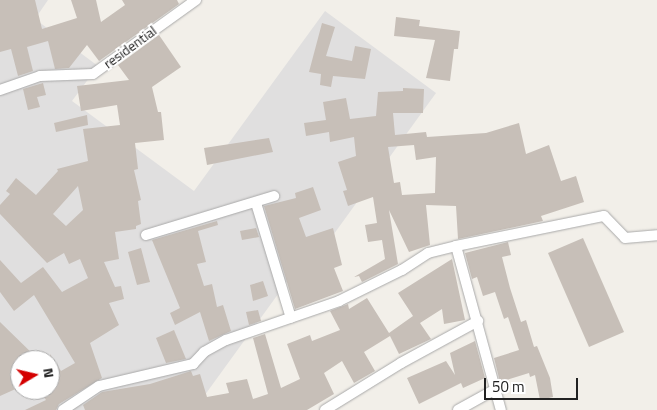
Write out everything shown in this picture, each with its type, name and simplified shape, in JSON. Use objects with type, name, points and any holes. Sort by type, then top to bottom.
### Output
[{"type":"street","name":"residential","points":[[0,90],[40,76],[93,74],[196,0]]},
{"type":"street","points":[[146,235],[274,196]]},
{"type":"street","points":[[256,203],[291,318]]},
{"type":"street","points":[[63,410],[99,386],[193,364],[204,352],[226,340],[339,301],[402,270],[428,253],[604,216],[625,238],[657,235]]},
{"type":"street","points":[[456,246],[501,410]]},
{"type":"street","points":[[325,410],[401,363],[478,321]]},
{"type":"street","points":[[458,410],[496,389]]},
{"type":"shaded area","points":[[0,0],[48,0],[35,19],[98,66],[72,101],[194,191],[325,11],[436,93],[297,285],[289,279],[194,410],[0,410]]},
{"type":"building","points":[[0,0],[35,0],[42,29],[77,18],[71,0],[96,0],[101,22],[125,5],[122,0],[177,0],[179,4],[99,61],[87,45],[69,68],[55,69],[48,41],[27,47],[33,71],[18,76],[11,49],[0,52]]},
{"type":"building","points":[[396,17],[420,20],[419,26],[460,31],[458,49],[454,49],[450,81],[426,78],[435,40],[394,36]]},
{"type":"building","points":[[322,23],[335,27],[326,56],[352,61],[355,46],[371,49],[365,79],[333,76],[331,87],[320,85],[321,74],[309,72]]},
{"type":"building","points":[[159,35],[181,67],[152,87],[158,112],[161,112],[164,140],[135,143],[138,169],[134,170],[141,200],[138,201],[141,224],[136,226],[136,229],[115,232],[119,259],[104,262],[115,287],[121,286],[124,299],[109,303],[119,325],[90,343],[102,378],[59,404],[56,410],[25,410],[46,400],[60,400],[60,369],[61,371],[75,363],[34,295],[14,311],[0,292],[0,260],[21,283],[43,267],[62,292],[88,278],[80,259],[69,264],[64,253],[47,263],[0,214],[0,205],[10,194],[6,191],[16,178],[36,195],[58,171],[57,169],[88,161],[83,129],[120,125],[117,105],[81,111],[77,86],[129,80],[118,65]],"holes":[[[78,186],[83,210],[66,226],[53,214]]]},
{"type":"building","points":[[43,83],[46,95],[37,97],[40,107],[28,110],[23,89]]},
{"type":"building","points":[[403,88],[424,89],[423,113],[393,113],[395,135],[426,132],[427,137],[486,133],[519,123],[526,154],[549,145],[561,181],[576,176],[584,202],[541,216],[543,221],[458,239],[456,206],[426,205],[430,245],[409,252],[389,210],[398,264],[362,282],[359,276],[354,277],[385,259],[382,240],[368,242],[365,225],[377,223],[373,197],[348,206],[343,191],[347,190],[338,162],[356,156],[354,137],[330,142],[329,132],[306,136],[304,123],[326,120],[323,102],[346,98],[350,119],[376,116],[378,92],[403,91]],"holes":[[[414,145],[416,160],[436,157],[435,193],[402,195],[400,182],[394,183],[388,147]]]},
{"type":"building","points":[[87,115],[88,125],[56,132],[54,123]]},
{"type":"building","points":[[269,138],[273,152],[207,165],[204,148]]},
{"type":"building","points":[[313,187],[321,210],[299,218],[306,237],[333,228],[342,265],[334,268],[343,291],[295,309],[264,206],[296,198],[295,193]]},
{"type":"building","points":[[217,221],[218,225],[198,231],[206,262],[197,264],[204,286],[212,284],[217,307],[223,305],[231,331],[209,341],[200,312],[175,325],[170,313],[180,308],[152,240]]},
{"type":"building","points":[[256,228],[259,237],[242,240],[240,231]]},
{"type":"building","points":[[583,238],[624,332],[589,347],[548,253]]},
{"type":"building","points":[[508,242],[511,255],[502,257],[510,288],[521,322],[526,320],[534,347],[537,346],[550,378],[553,397],[540,400],[535,375],[530,377],[529,373],[500,382],[494,358],[519,350],[508,317],[504,319],[495,292],[483,296],[477,277],[472,279],[465,253]]},
{"type":"building","points":[[141,248],[150,282],[137,285],[128,252]]},
{"type":"building","points":[[452,259],[465,320],[444,324],[442,309],[420,323],[431,339],[399,354],[390,336],[364,352],[375,371],[354,383],[342,361],[324,373],[334,394],[307,410],[85,410],[83,405],[102,392],[150,384],[191,371],[193,376],[200,374],[207,397],[229,393],[226,383],[247,379],[253,399],[268,394],[253,338],[265,334],[281,388],[300,379],[287,344],[310,335],[312,341],[340,330],[330,311],[348,304],[349,309],[367,298],[389,333],[413,316],[398,293]]},
{"type":"building","points":[[263,281],[268,296],[253,301],[250,285]]},
{"type":"building","points":[[258,310],[261,321],[249,325],[246,312]]},
{"type":"building","points":[[0,322],[29,350],[10,350],[10,392],[0,396]]},
{"type":"building","points":[[174,330],[186,359],[166,363],[156,338]]},
{"type":"building","points":[[475,341],[485,378],[463,388],[461,383],[419,404],[407,378],[446,361],[455,375],[450,353]]}]
